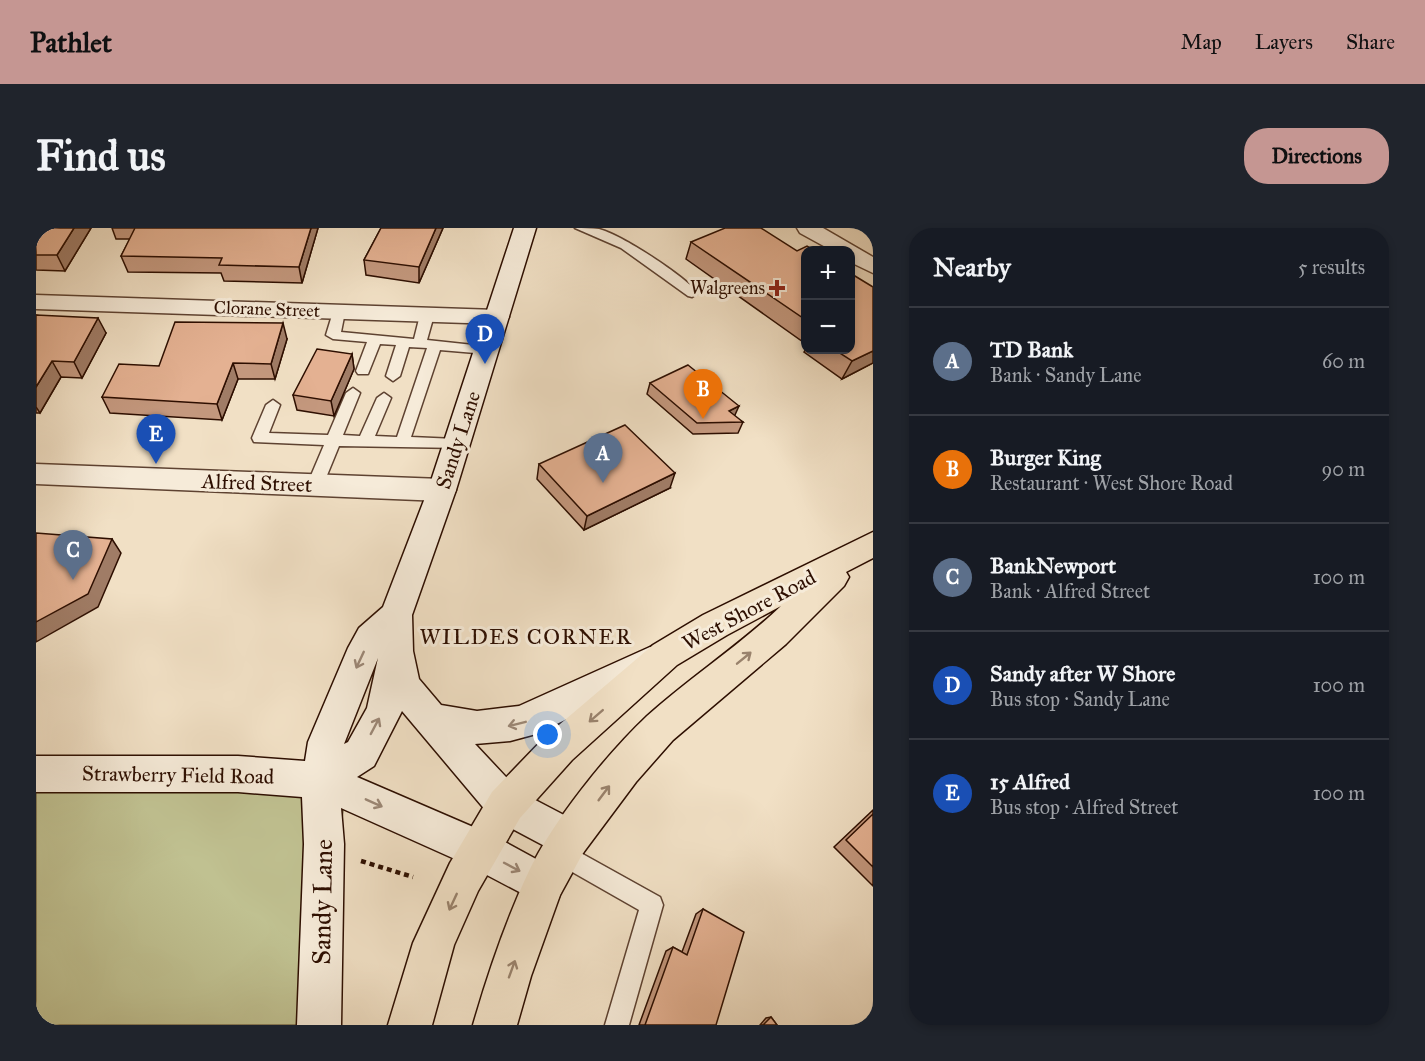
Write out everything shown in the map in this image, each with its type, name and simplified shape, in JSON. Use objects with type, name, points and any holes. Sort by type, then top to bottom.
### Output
[{"type":"main road","name":"Sandy Lane","points":[[320,780],[360,754],[384,711],[396,651],[396,615],[442,490],[525,228]]},
{"type":"main road","points":[[808,228],[839,246]]},
{"type":"main road","points":[[855,256],[873,266]]},
{"type":"main road","name":"Clorane Street","points":[[36,302],[497,317]]},
{"type":"main road","name":"Alfred Street","points":[[36,474],[442,490]]},
{"type":"main road","name":"West Shore Road","points":[[410,1025],[434,943],[464,877],[506,805],[559,748],[665,655],[715,625],[865,548]]},
{"type":"main road","name":"West Shore Road","points":[[495,1025],[509,976],[558,859],[623,769],[660,728],[774,634],[865,548]]},
{"type":"main road","name":"Sandy Lane","points":[[320,1025],[324,844],[320,780],[326,742],[360,658],[371,638],[396,615]]},
{"type":"main road","points":[[396,651],[403,686],[506,805],[558,859]]},
{"type":"main road","points":[[432,719],[468,729],[506,726],[523,722],[665,655]]},
{"type":"main road","name":"Strawberry Field Road","points":[[36,774],[238,774],[320,780],[480,850],[558,859]]},
{"type":"lane","points":[[581,228],[596,230],[622,244],[692,293]]},
{"type":"lane","points":[[339,312],[333,335],[487,350]]},
{"type":"lane","points":[[419,343],[427,315]]},
{"type":"lane","points":[[363,371],[375,338]]},
{"type":"lane","points":[[393,376],[404,342]]},
{"type":"lane","points":[[402,443],[435,344]]},
{"type":"lane","points":[[315,485],[353,393]]},
{"type":"lane","points":[[364,442],[384,398]]},
{"type":"lane","points":[[273,405],[259,438],[456,444]]},
{"type":"lane","points":[[558,859],[652,905],[617,1025]]},
{"type":"path","points":[[353,859],[412,877]]},
{"type":"green space","points":[[36,771],[346,782],[320,1025],[36,1025]]},
{"type":"building","points":[[36,228],[74,228],[57,255],[36,255]]},
{"type":"building","points":[[135,228],[311,228],[299,267],[219,265],[222,258],[121,256]]},
{"type":"building","points":[[381,228],[436,228],[419,267],[364,260]]},
{"type":"building","points":[[725,228],[761,228],[797,251],[801,249],[801,317],[691,242]]},
{"type":"building","points":[[855,276],[873,287],[873,351],[852,361],[841,354],[855,354]]},
{"type":"building","points":[[36,315],[98,318],[74,362],[52,361],[36,387]]},
{"type":"building","points":[[175,322],[283,323],[271,364],[233,363],[217,404],[102,397],[119,364],[159,366]]},
{"type":"building","points":[[317,349],[352,354],[331,401],[293,395]]},
{"type":"building","points":[[688,365],[739,406],[729,411],[743,422],[697,423],[650,383]]},
{"type":"building","points":[[625,425],[675,473],[587,516],[539,464]]},
{"type":"building","points":[[36,533],[112,539],[88,594],[36,622]]},
{"type":"building","points":[[873,814],[873,867],[846,840]]},
{"type":"building","points":[[703,909],[744,932],[716,1025],[645,1025],[673,947],[687,955]]},
{"type":"building","points":[[771,1017],[777,1025],[763,1025]]},
{"type":"place","name":"Walgreens","points":[[777,288]]},
{"type":"place","name":"Sandy after W Shore","points":[[485,364]]},
{"type":"place","name":"Burger King","points":[[703,419]]},
{"type":"place","name":"15 Alfred","points":[[156,464]]},
{"type":"place","name":"TD Bank","points":[[603,483]]},
{"type":"place","name":"BankNewport","points":[[73,580]]},
{"type":"district","name":"WILDES CORNER","points":[[526,636]]}]
